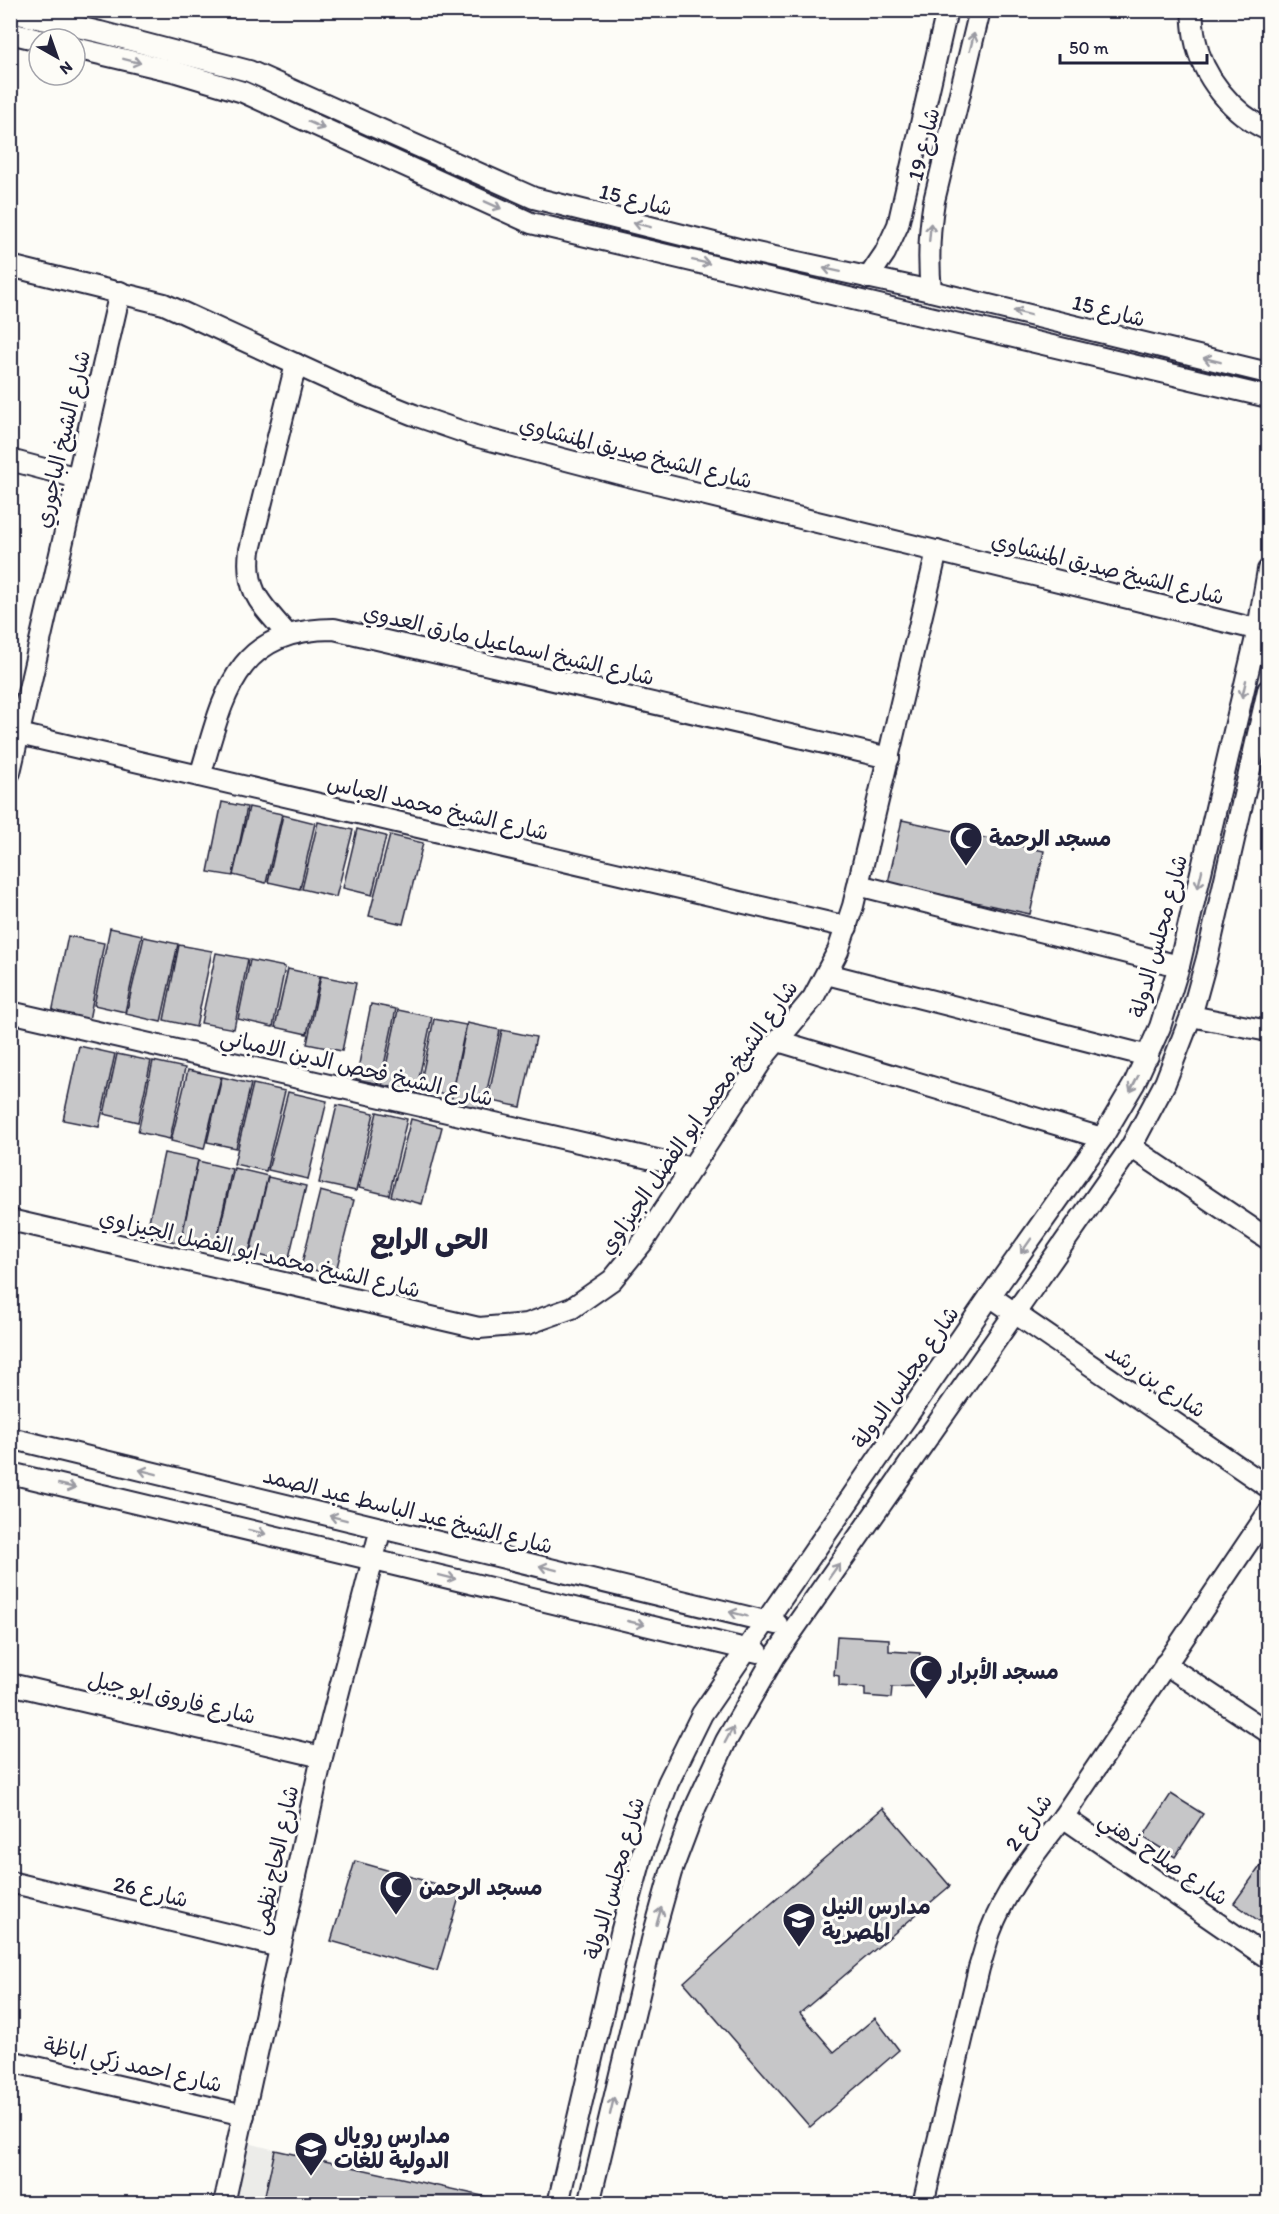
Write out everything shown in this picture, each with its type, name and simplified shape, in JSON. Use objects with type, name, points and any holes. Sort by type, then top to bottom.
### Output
[{"type":"street","name":"شارع 19","points":[[868,278],[885,253],[898,225],[947,10]]},
{"type":"street","name":"شارع 19","points":[[931,291],[928,251],[934,201],[980,10]]},
{"type":"street","points":[[1192,10],[1195,41],[1208,74],[1229,102],[1256,124],[1269,130]]},
{"type":"street","name":"شارع 15","points":[[10,12],[100,32],[249,71],[534,198],[738,249],[931,291],[1269,374]]},
{"type":"street","points":[[10,33],[27,37]]},
{"type":"street","name":"شارع 15","points":[[87,51],[173,71],[243,92],[531,223],[735,269],[1269,397]]},
{"type":"street","points":[[735,269],[738,249]]},
{"type":"street","name":"شارع الشيخ صديق المنشاوي","points":[[10,266],[164,304],[354,391],[475,436],[568,461],[1263,631]]},
{"type":"street","name":"شارع الشيخ الباجوري","points":[[10,772],[120,292]]},
{"type":"street","points":[[287,634],[252,588],[248,569],[250,550],[296,364]]},
{"type":"street","points":[[10,460],[78,478]]},
{"type":"street","name":"شارع الشيخ محمد ابو الفضل الجيزاوي","points":[[10,1220],[479,1328],[527,1324],[572,1308],[612,1280],[643,1242],[758,1066],[807,1005],[827,974],[847,927],[938,551]]},
{"type":"street","name":"شارع مجلس الدولة","points":[[558,2204],[622,1929],[642,1855],[668,1783],[702,1714],[1102,1137],[1148,1056],[1160,1027],[1181,959],[1263,631],[1269,570]]},
{"type":"street","name":"شارع الشيخ اسماعيل مارق العدوي","points":[[200,776],[224,696],[239,670],[260,648],[287,634],[310,629],[334,628],[889,758]]},
{"type":"street","points":[[589,2204],[652,1940],[671,1872],[696,1806],[726,1741],[775,1656],[794,1628],[1131,1147],[1165,1083],[1191,1016],[1207,958],[1269,690]]},
{"type":"street","name":"شارع الشيخ محمد العباس","points":[[19,734],[847,927]]},
{"type":"street","points":[[858,885],[1181,959],[1207,958]]},
{"type":"street","points":[[827,974],[1148,1056]]},
{"type":"street","name":"شارع الشيخ فحص الدين الامباني","points":[[10,1012],[692,1168]]},
{"type":"street","points":[[1191,1016],[1269,1031]]},
{"type":"street","points":[[777,1041],[1102,1137]]},
{"type":"street","points":[[1131,1147],[1269,1239]]},
{"type":"street","name":"شارع بن رشد","points":[[990,1296],[1269,1486]]},
{"type":"street","name":"شارع الشيخ عبد الباسط عبد الصمد","points":[[10,1438],[794,1628]]},
{"type":"street","points":[[10,1473],[775,1656]]},
{"type":"street","name":"شارع 2","points":[[923,2204],[979,1968],[990,1931],[1006,1896],[1063,1817],[1269,1513]]},
{"type":"street","name":"شارع الحاج نظمى","points":[[224,2204],[322,1757],[381,1528]]},
{"type":"street","points":[[1165,1664],[1269,1732]]},
{"type":"street","name":"شارع فاروق ابو جبل","points":[[10,1684],[322,1757]]},
{"type":"street","name":"شارع صلاح ذهني","points":[[1063,1817],[1269,1958]]},
{"type":"street","name":"شارع 26","points":[[10,1882],[280,1947]]},
{"type":"street","name":"شارع احمد زكي اباظة","points":[[10,2061],[244,2115]]},
{"type":"street","points":[[573,2137],[603,2144]]},
{"type":"shaded area","name":"مدارس رويال الدولية للغات","points":[[248,2143],[486,2203],[235,2204]]},
{"type":"building","points":[[222,802],[247,807],[233,876],[208,872]]},
{"type":"building","points":[[249,807],[282,814],[266,883],[233,875]]},
{"type":"building","points":[[283,815],[315,823],[300,889],[268,882]]},
{"type":"building","name":"مسجد الرحمة","points":[[902,820],[1044,851],[1030,914],[888,883]]},
{"type":"building","points":[[318,822],[353,830],[336,897],[302,889]]},
{"type":"building","points":[[357,829],[386,836],[372,895],[343,888]]},
{"type":"building","points":[[390,835],[423,843],[403,924],[369,916]]},
{"type":"building","points":[[110,928],[142,935],[125,1012],[94,1005]]},
{"type":"building","points":[[68,936],[104,943],[89,1020],[52,1013]]},
{"type":"building","points":[[144,937],[178,944],[161,1022],[126,1014]]},
{"type":"building","points":[[179,945],[212,951],[196,1027],[164,1020]]},
{"type":"building","points":[[216,953],[248,959],[234,1029],[201,1023]]},
{"type":"building","points":[[250,960],[285,967],[273,1027],[238,1019]]},
{"type":"building","points":[[288,969],[320,976],[307,1034],[275,1027]]},
{"type":"building","points":[[321,976],[356,983],[342,1051],[307,1044]]},
{"type":"building","points":[[371,1004],[396,1009],[380,1084],[356,1079]]},
{"type":"building","points":[[398,1010],[432,1017],[416,1092],[382,1085]]},
{"type":"building","points":[[434,1019],[466,1025],[451,1096],[419,1090]]},
{"type":"building","points":[[467,1023],[500,1030],[483,1109],[451,1102]]},
{"type":"building","points":[[502,1030],[536,1037],[521,1107],[488,1100]]},
{"type":"building","points":[[79,1046],[115,1054],[99,1127],[63,1120]]},
{"type":"building","points":[[117,1054],[151,1061],[138,1122],[104,1114]]},
{"type":"building","points":[[153,1061],[185,1068],[170,1139],[138,1132]]},
{"type":"building","points":[[188,1070],[221,1077],[204,1149],[171,1141]]},
{"type":"building","points":[[222,1077],[251,1084],[236,1148],[207,1142]]},
{"type":"building","points":[[253,1084],[285,1091],[266,1171],[234,1164]]},
{"type":"building","points":[[288,1092],[327,1101],[308,1179],[268,1170]]},
{"type":"building","points":[[337,1105],[374,1113],[356,1191],[319,1183]]},
{"type":"building","points":[[377,1112],[407,1119],[389,1195],[359,1188]]},
{"type":"building","points":[[411,1119],[442,1127],[422,1204],[391,1196]]},
{"type":"building","points":[[164,1153],[198,1160],[180,1243],[146,1235]]},
{"type":"building","points":[[198,1161],[232,1169],[215,1248],[181,1241]]},
{"type":"building","points":[[234,1168],[268,1176],[248,1257],[215,1249]]},
{"type":"building","points":[[268,1177],[306,1186],[288,1262],[250,1253]]},
{"type":"building","points":[[320,1191],[354,1200],[335,1275],[301,1267]]},
{"type":"building","name":"مسجد الأبرار","points":[[837,1636],[889,1639],[889,1651],[920,1653],[918,1686],[892,1687],[891,1698],[865,1696],[865,1688],[839,1686],[839,1676],[834,1675]]},
{"type":"building","points":[[1171,1794],[1203,1814],[1175,1857],[1143,1837]]},
{"type":"building","name":"مدارس النيل المصرية","points":[[883,1808],[950,1886],[800,2013],[834,2052],[875,2018],[899,2050],[810,2127],[684,1982]]},
{"type":"building","name":"مسجد الرحمن","points":[[355,1861],[461,1891],[437,1971],[331,1941]]},
{"type":"building","points":[[1264,1861],[1268,1865],[1268,1908],[1259,1921],[1234,1903]]},
{"type":"building","name":"مدارس رويال الدولية للغات","points":[[275,2150],[501,2200],[500,2204],[263,2204]]},
{"type":"place","name":"مسجد الرحمة","points":[[966,867]]},
{"type":"place","name":"مسجد الأبرار","points":[[926,1700]]},
{"type":"place","name":"مسجد الرحمن","points":[[396,1916]]},
{"type":"place","name":"مدارس النيل المصرية","points":[[799,1948]]},
{"type":"place","name":"مدارس رويال الدولية للغات","points":[[311,2177]]},
{"type":"district","name":"الحى الرابع","points":[[429,1239]]}]
